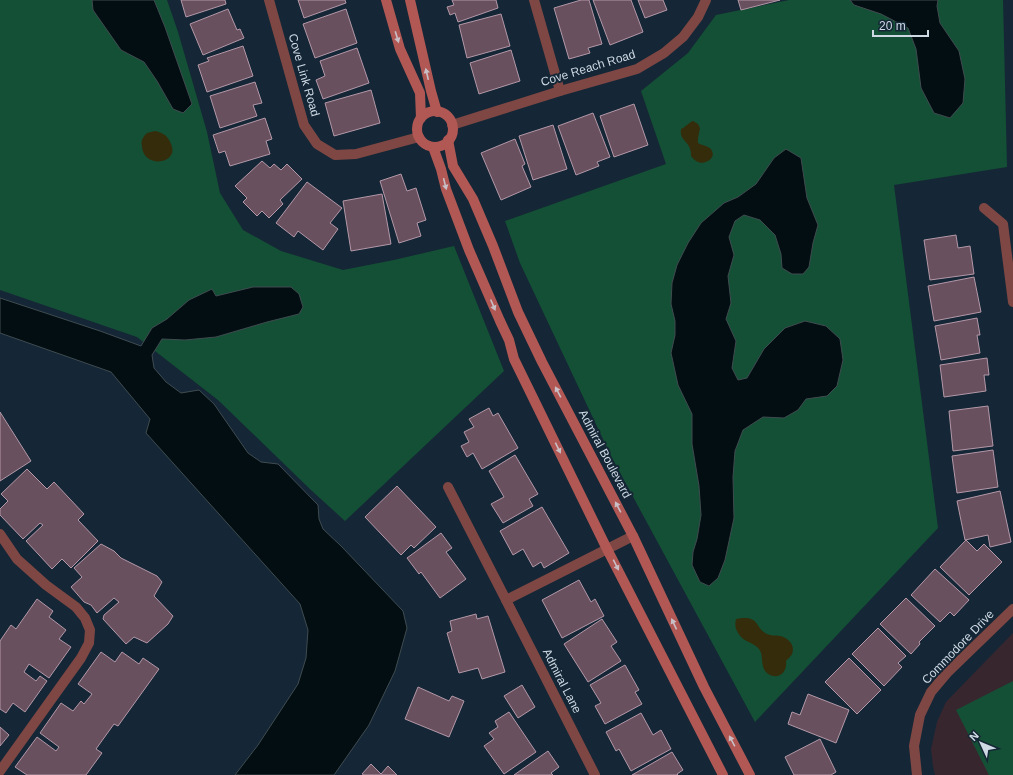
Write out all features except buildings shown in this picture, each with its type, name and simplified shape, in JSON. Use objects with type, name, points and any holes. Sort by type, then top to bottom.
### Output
[{"type":"street","name":"Cove Link Road","points":[[269,0],[304,125],[317,144],[335,155],[356,154],[419,137]]},
{"type":"street","points":[[386,0],[400,49],[420,93],[421,118]]},
{"type":"street","points":[[410,0],[437,112]]},
{"type":"street","points":[[534,0],[560,91]]},
{"type":"street","name":"Cove Reach Road","points":[[452,125],[637,68],[664,54],[683,37],[698,17],[706,0]]},
{"type":"street","points":[[437,112],[450,119],[453,129],[448,140],[444,144],[433,147],[423,142],[419,137],[417,127],[421,118],[425,114],[437,112]]},
{"type":"street","name":"Admiral Boulevard","points":[[448,140],[453,166],[473,199],[518,312],[545,369],[633,536],[704,687],[750,775]]},
{"type":"street","points":[[433,147],[453,209],[469,250],[509,340],[514,359],[607,549],[723,775]]},
{"type":"street","points":[[984,208],[1003,224],[1013,302]]},
{"type":"street","name":"Admiral Lane","points":[[448,487],[595,775]]},
{"type":"street","points":[[0,534],[17,559],[46,585],[76,607],[86,618],[90,630],[89,642],[81,658],[0,771]]},
{"type":"street","points":[[506,600],[633,536]]},
{"type":"street","name":"Commodore Drive","points":[[916,775],[914,746],[920,715],[931,692],[947,673],[1013,609]]},
{"type":"shaded area","points":[[92,0],[154,0],[192,104],[183,113],[173,109],[144,62],[121,50],[93,10]]},
{"type":"shaded area","points":[[850,0],[938,0],[937,6],[940,23],[959,51],[965,79],[963,103],[950,118],[934,113],[921,88],[916,49],[908,28],[881,14],[854,5]]},
{"type":"shaded area","points":[[786,149],[801,158],[807,198],[818,225],[809,267],[803,274],[792,274],[782,268],[781,254],[775,235],[760,220],[744,215],[735,221],[729,237],[734,255],[728,276],[731,303],[726,319],[736,341],[732,368],[738,380],[747,378],[764,349],[785,328],[805,321],[826,326],[840,339],[843,360],[837,386],[827,396],[806,399],[798,410],[784,418],[763,417],[743,430],[735,451],[733,477],[734,518],[725,560],[718,578],[709,586],[700,582],[692,565],[693,552],[701,515],[699,486],[692,444],[692,414],[678,385],[671,353],[675,335],[675,321],[671,304],[672,283],[677,265],[688,243],[701,223],[724,203],[738,197],[756,184],[774,158]]},
{"type":"shaded area","points":[[253,287],[291,287],[299,294],[303,307],[299,314],[216,337],[185,340],[162,339],[152,355],[154,368],[166,382],[181,393],[199,390],[214,404],[248,453],[261,462],[278,464],[318,505],[319,519],[323,529],[403,611],[407,628],[395,671],[369,725],[334,775],[235,775],[258,745],[298,684],[306,658],[308,630],[300,604],[146,433],[150,419],[111,372],[0,333],[0,298],[141,346],[152,328],[167,319],[189,300],[212,289],[216,296]]},
{"type":"shaded area","points":[[1013,633],[1013,775],[935,775],[931,749],[937,722],[946,702]]},
{"type":"green space","points":[[0,0],[167,0],[178,32],[207,132],[220,193],[243,230],[281,251],[343,270],[454,246],[504,371],[345,521],[218,400],[137,337],[0,290]]},
{"type":"green space","points":[[789,0],[1003,0],[1007,167],[894,185],[938,528],[755,722],[611,456],[520,263],[505,221],[666,164],[641,91],[688,53],[716,15]]},
{"type":"green space","points":[[1013,681],[1013,775],[989,775],[956,710]]},
{"type":"sand","points":[[693,121],[698,124],[700,128],[698,143],[711,149],[713,154],[709,161],[703,163],[697,162],[691,156],[690,147],[682,137],[681,133],[681,129]]},
{"type":"sand","points":[[155,131],[167,137],[171,144],[171,156],[166,160],[154,161],[149,159],[144,154],[142,139],[147,133]]},
{"type":"sand","points":[[736,619],[752,619],[763,632],[770,635],[783,637],[790,642],[793,651],[786,661],[784,672],[778,676],[767,673],[763,667],[761,653],[758,648],[744,640],[739,635],[735,625]]}]
